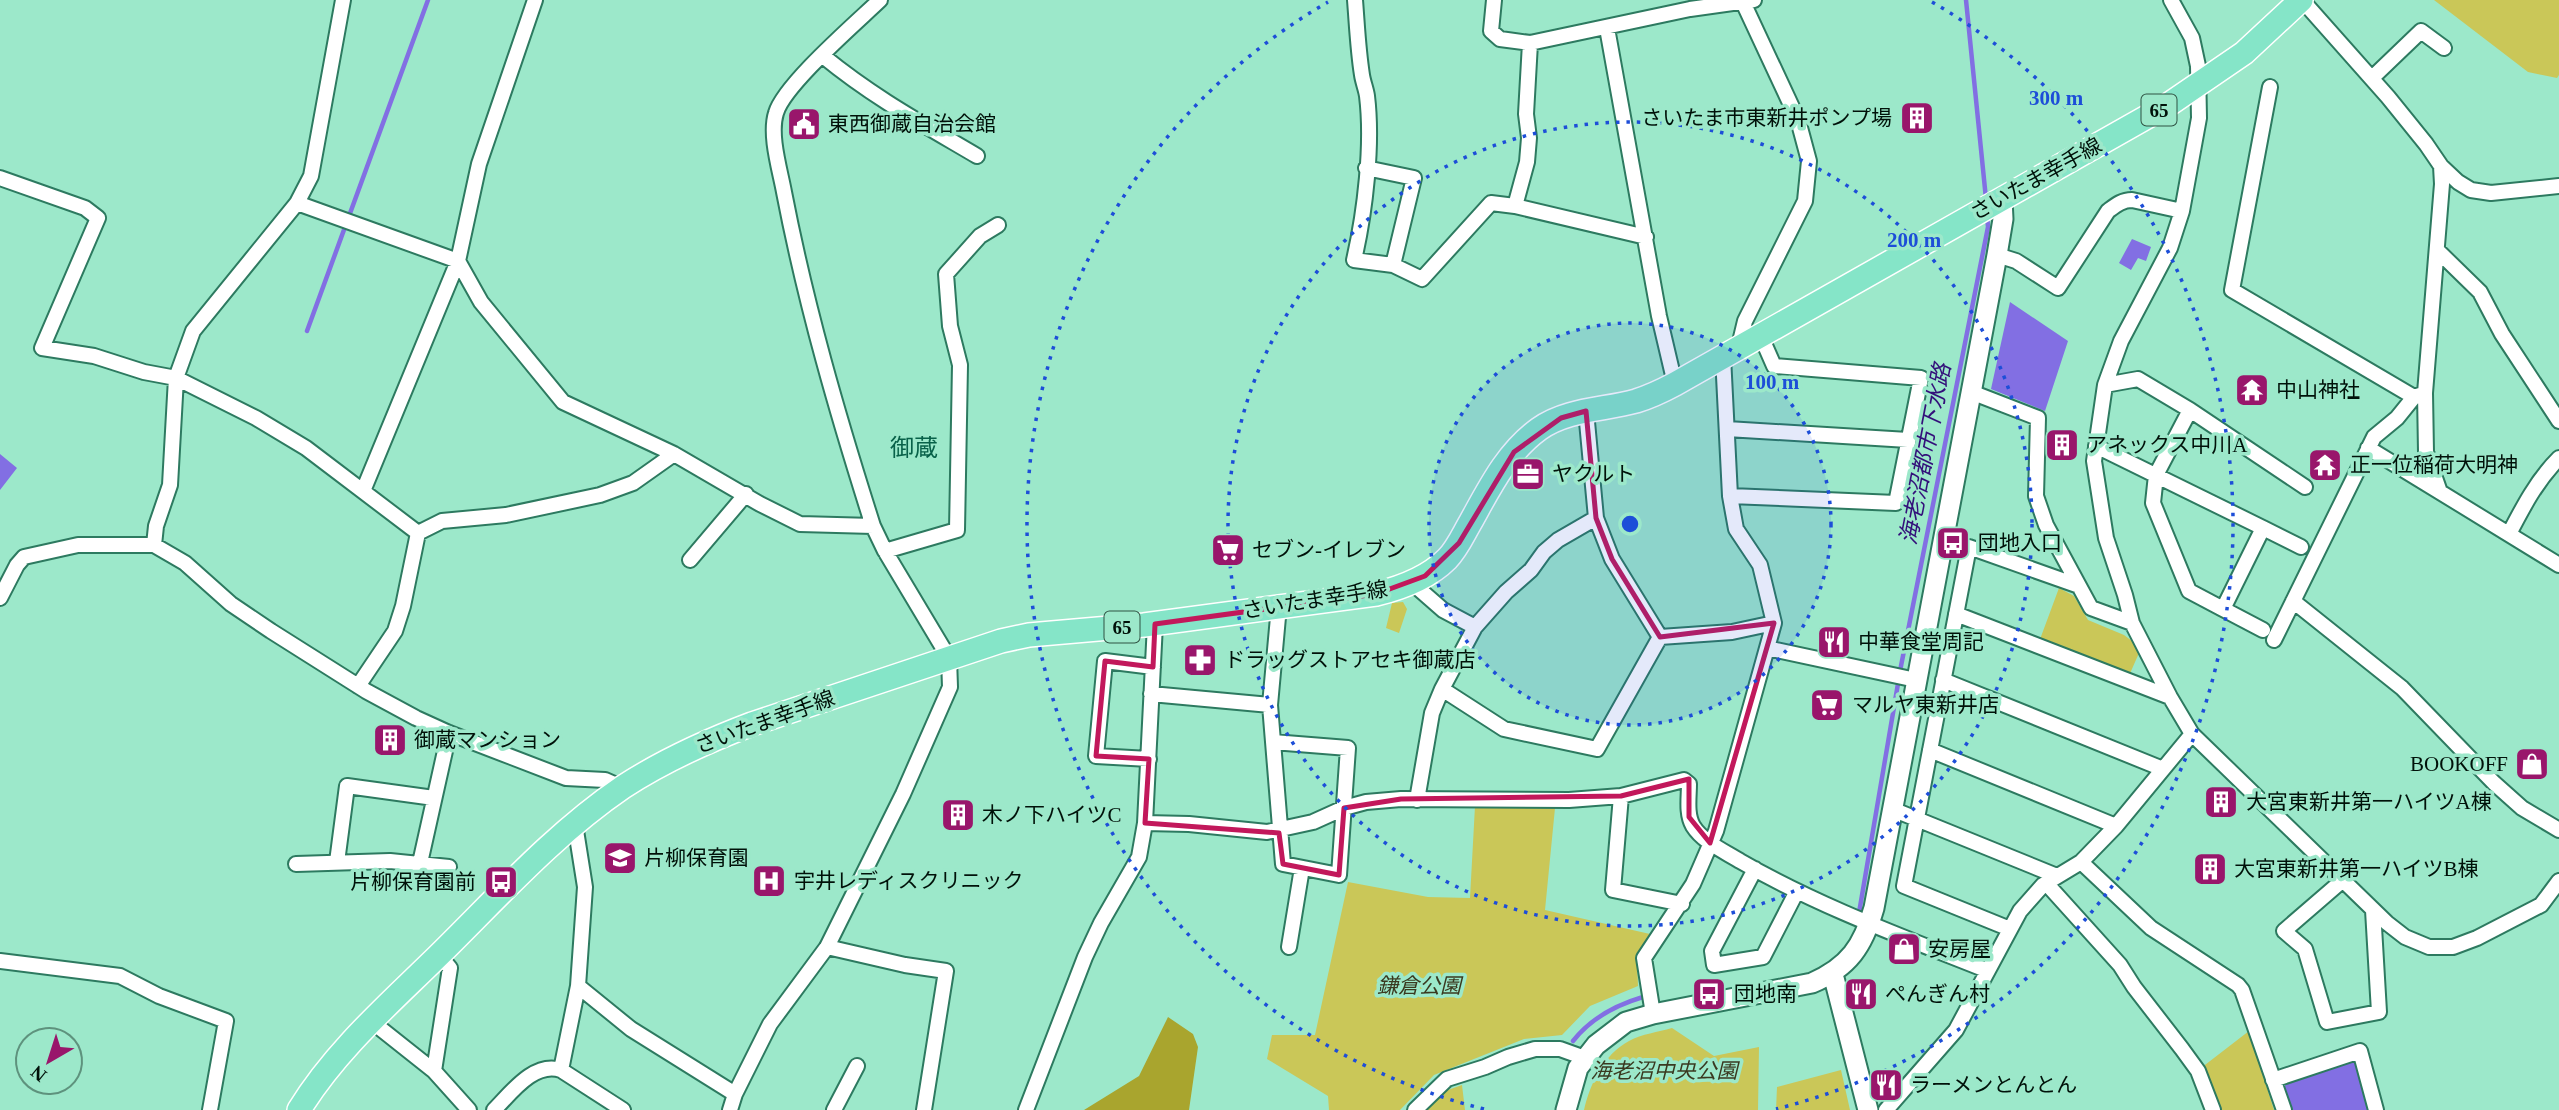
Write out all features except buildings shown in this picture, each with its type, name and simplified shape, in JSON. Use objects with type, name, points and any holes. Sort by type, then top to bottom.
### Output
[{"type":"main road","name":"さいたま幸手線","points":[[299,1110],[328,1070],[371,1021],[527,867],[575,824],[623,788],[660,765],[715,738],[949,658],[1030,635],[1155,624],[1376,594],[1425,576],[1447,559],[1499,472],[1526,439],[1541,427],[1561,418],[1635,401],[1675,384],[2198,87],[2245,53],[2302,0]]},
{"type":"street","points":[[154,545],[156,526],[170,485],[176,378],[193,331],[297,203],[311,176],[343,0]]},
{"type":"street","points":[[363,491],[458,261],[479,164],[535,0]]},
{"type":"street","points":[[578,986],[735,1104],[770,1024],[827,947],[903,794],[944,703],[951,680],[949,658],[873,526],[807,300],[776,147],[776,113],[791,88],[880,0]]},
{"type":"street","points":[[1355,0],[1362,77],[1367,97],[1369,146],[1364,215],[1354,260],[1393,264],[1422,279],[1491,203],[1515,205],[1646,237]]},
{"type":"street","points":[[1494,0],[1491,31],[1500,39],[1530,43],[1690,9],[1746,1],[1798,120],[1809,161],[1805,201],[1731,351],[1727,429],[1730,496],[1736,529],[1760,565],[1774,623],[1716,831],[1682,904],[1644,958],[1653,1014]]},
{"type":"street","points":[[2171,0],[2192,38],[2197,66],[2199,118],[2182,211],[2170,248],[2121,341],[2105,385],[2094,461],[2106,538],[2132,623],[2192,734],[2373,910],[2405,937],[2429,947],[2453,947],[2477,938],[2541,905],[2559,881]]},
{"type":"street","points":[[2302,0],[2372,78],[2427,144],[2441,166],[2458,182],[2471,190],[2491,193],[2559,186]]},
{"type":"street","points":[[1606,28],[1659,316],[1675,384]]},
{"type":"street","points":[[2372,78],[2421,31],[2444,48]]},
{"type":"street","points":[[1515,205],[1527,162],[1529,138],[1526,114],[1530,43]]},
{"type":"street","points":[[823,56],[858,85],[890,106],[976,156]]},
{"type":"street","points":[[2270,87],[2232,290],[2419,395]]},
{"type":"street","points":[[2440,492],[2426,452],[2419,395],[2437,250],[2441,166]]},
{"type":"street","points":[[1366,167],[1414,178],[1393,264]]},
{"type":"street","points":[[0,178],[85,208],[98,218],[42,348],[94,356],[144,372],[176,378],[256,418],[306,448],[418,533]]},
{"type":"street","points":[[1997,255],[2017,261],[2058,288],[2108,211],[2116,205],[2132,200],[2182,211]]},
{"type":"street","points":[[297,203],[458,261],[481,302],[563,402],[674,454],[800,524],[873,526]]},
{"type":"street","points":[[1566,1110],[1573,1079],[1586,1058],[1608,1034],[1626,1022],[1653,1014],[1793,988],[1833,974],[1855,952],[1870,923],[1892,809],[1912,679],[1997,255],[2003,219],[1990,206]]},
{"type":"street","points":[[885,551],[957,530],[960,365],[950,326],[946,274],[980,236],[998,225]]},
{"type":"street","points":[[2437,250],[2480,292],[2502,334],[2559,421]]},
{"type":"street","points":[[1730,496],[1896,503],[1921,378],[1774,366],[1760,334]]},
{"type":"street","points":[[2105,385],[2138,379],[2190,410],[2305,487]]},
{"type":"street","points":[[1971,392],[2038,418],[2036,496],[2046,525],[2091,608],[2132,623]]},
{"type":"street","points":[[2190,410],[2156,475],[2153,503],[2189,591],[2268,635],[2293,601],[2374,437],[2419,395]]},
{"type":"street","points":[[1587,411],[1596,518],[1612,559],[1660,637]]},
{"type":"street","points":[[1727,429],[1908,440]]},
{"type":"street","points":[[2096,446],[2301,547]]},
{"type":"street","points":[[2368,449],[2559,565]]},
{"type":"street","points":[[418,533],[442,521],[506,515],[600,495],[633,483],[674,454]]},
{"type":"street","points":[[2509,534],[2531,494],[2547,470],[2559,458]]},
{"type":"street","points":[[691,560],[747,494]]},
{"type":"street","points":[[1417,800],[1432,713],[1475,627],[1506,592],[1531,570],[1544,552],[1558,540],[1596,518]]},
{"type":"street","points":[[2223,609],[2263,528]]},
{"type":"street","points":[[358,686],[394,631],[403,607],[418,533]]},
{"type":"street","points":[[0,598],[24,557],[78,545],[154,545],[185,563],[231,604],[358,686],[449,733],[566,778],[605,780],[623,788]]},
{"type":"street","points":[[2010,929],[1904,886],[1969,547],[2079,586]]},
{"type":"street","points":[[1411,582],[1443,610],[1475,627]]},
{"type":"street","points":[[2293,601],[2402,688],[2494,783],[2522,807],[2559,830]]},
{"type":"street","points":[[1273,742],[1348,748],[1339,875],[1283,864],[1279,830],[1270,705],[1279,606]]},
{"type":"street","points":[[1956,614],[2170,696]]},
{"type":"street","points":[[1660,637],[1732,632],[1774,623]]},
{"type":"street","points":[[1026,1110],[1085,957],[1139,857],[1145,823],[1155,624]]},
{"type":"street","points":[[1443,690],[1504,729],[1597,749],[1660,637]]},
{"type":"street","points":[[1767,648],[1912,679]]},
{"type":"street","points":[[1149,759],[1096,756],[1105,661],[1153,667]]},
{"type":"street","points":[[1943,680],[2163,769]]},
{"type":"street","points":[[1151,694],[1270,705]]},
{"type":"street","points":[[420,863],[449,733]]},
{"type":"street","points":[[1886,1110],[1956,1030],[2020,911],[2052,880],[2081,862],[2116,826],[2192,734]]},
{"type":"street","points":[[1930,750],[2116,826]]},
{"type":"street","points":[[1145,823],[1267,831],[1313,822],[1344,808],[1366,802],[1569,800],[1621,796],[1684,780],[1689,783],[1689,817],[1695,828],[1710,843],[1797,891],[1986,970]]},
{"type":"street","points":[[337,862],[347,786],[434,798]]},
{"type":"street","points":[[1621,796],[1614,890],[1682,904]]},
{"type":"street","points":[[1892,809],[2052,880],[2120,965],[2198,1071],[2213,1110]]},
{"type":"street","points":[[561,1070],[578,986],[585,887],[575,824]]},
{"type":"street","points":[[2081,862],[2151,928],[2238,985],[2284,1110]]},
{"type":"street","points":[[296,864],[420,863],[449,867]]},
{"type":"street","points":[[1289,947],[1302,869]]},
{"type":"street","points":[[1755,869],[1712,951],[1714,965],[1763,957],[1797,891]]},
{"type":"street","points":[[2343,880],[2284,931],[2305,949],[2327,1022],[2350,1015],[2379,1012],[2373,910]]},
{"type":"street","points":[[827,947],[905,965],[946,971],[924,1110]]},
{"type":"street","points":[[434,1071],[450,968],[439,955]]},
{"type":"street","points":[[0,961],[120,976],[159,996],[226,1021],[210,1110]]},
{"type":"street","points":[[1833,974],[1868,1110]]},
{"type":"street","points":[[371,1021],[434,1071],[469,1110]]},
{"type":"street","points":[[1415,1110],[1447,1079],[1508,1057],[1535,1049],[1560,1049],[1586,1058]]},
{"type":"street","points":[[2273,1080],[2360,1051],[2376,1110]]},
{"type":"street","points":[[834,1110],[857,1066]]},
{"type":"street","points":[[494,1110],[527,1076],[552,1067],[623,1110]]},
{"type":"highlighted area","points":[[1586,411],[1596,518],[1612,559],[1660,637],[1774,623],[1710,843],[1689,817],[1689,779],[1621,796],[1401,799],[1344,808],[1339,875],[1283,864],[1279,833],[1145,823],[1149,759],[1096,756],[1105,661],[1153,667],[1155,624],[1376,594],[1425,576],[1459,543],[1514,452],[1561,418]]},
{"type":"green space","points":[[2434,0],[2559,0],[2559,75],[2557,78],[2528,72]]},
{"type":"green space","points":[[2059,588],[2074,596],[2088,620],[2132,641],[2139,653],[2128,678],[2039,642]]},
{"type":"green space","points":[[1403,602],[1407,609],[1399,633],[1386,628],[1392,603]]},
{"type":"green space","name":"鎌倉公園","points":[[1475,806],[1555,808],[1545,910],[1650,934],[1637,959],[1638,986],[1590,1006],[1562,1035],[1524,1039],[1434,1075],[1400,1110],[1329,1110],[1328,1096],[1267,1059],[1272,1035],[1315,1035],[1348,882],[1428,897],[1470,898]]},
{"type":"green space","name":"海老沼中央公園","points":[[1672,1028],[1714,1056],[1759,1047],[1758,1110],[1584,1110],[1594,1080],[1612,1054],[1634,1039]]},
{"type":"green space","points":[[2249,1031],[2274,1110],[2218,1110],[2201,1068]]},
{"type":"green space","points":[[1841,1070],[1850,1110],[1776,1110],[1777,1087]]},
{"type":"green space","points":[[1462,1085],[1465,1110],[1426,1110],[1445,1091]]},
{"type":"shaded area","points":[[2132,239],[2151,247],[2146,261],[2138,258],[2131,270],[2119,263]]},
{"type":"shaded area","points":[[2010,302],[2068,341],[2045,411],[1991,389]]},
{"type":"shaded area","points":[[0,454],[17,468],[0,490]]},
{"type":"shaded area","points":[[1168,1017],[1193,1034],[1198,1047],[1189,1110],[1084,1110],[1139,1076]]},
{"type":"shaded area","points":[[2351,1059],[2358,1063],[2371,1110],[2292,1110],[2284,1088],[2287,1081]]},
{"type":"waterway","points":[[307,331],[428,0]]},
{"type":"waterway","name":"海老沼都市下水路","points":[[1966,0],[1986,199]]},
{"type":"waterway","name":"海老沼都市下水路","points":[[1859,913],[1901,666],[1988,227],[1987,215]]},
{"type":"waterway","name":"海老沼都市下水路","points":[[1573,1041],[1605,1013],[1643,997]]},
{"type":"place","name":"さいたま市東新井ポンプ場","points":[[1917,118]]},
{"type":"place","name":"東西御蔵自治会館","points":[[804,124]]},
{"type":"place","name":"中山神社","points":[[2252,390]]},
{"type":"place","name":"アネックス中川A","points":[[2062,445]]},
{"type":"place","name":"正一位稲荷大明神","points":[[2325,465]]},
{"type":"place","name":"ヤクルト","points":[[1528,474]]},
{"type":"place","name":"団地入口","points":[[1953,543]]},
{"type":"place","name":"セブン-イレブン","points":[[1228,550]]},
{"type":"place","name":"中華食堂周記","points":[[1834,642]]},
{"type":"place","name":"ドラッグストアセキ御蔵店","points":[[1200,660]]},
{"type":"place","name":"マルヤ東新井店","points":[[1827,705]]},
{"type":"place","name":"御蔵マンション","points":[[390,740]]},
{"type":"place","name":"BOOKOFF","points":[[2532,764]]},
{"type":"place","name":"大宮東新井第一ハイツA棟","points":[[2221,802]]},
{"type":"place","name":"木ノ下ハイツC","points":[[958,815]]},
{"type":"place","name":"片柳保育園","points":[[620,858]]},
{"type":"place","name":"大宮東新井第一ハイツB棟","points":[[2210,869]]},
{"type":"place","name":"宇井レディスクリニック","points":[[769,881]]},
{"type":"place","name":"片柳保育園前","points":[[501,882]]},
{"type":"place","name":"安房屋","points":[[1904,949]]},
{"type":"place","name":"団地南","points":[[1709,994]]},
{"type":"place","name":"ぺんぎん村","points":[[1861,994]]},
{"type":"place","name":"ラーメンとんとん","points":[[1886,1085]]},
{"type":"district","name":"御蔵","points":[[914,448]]}]
